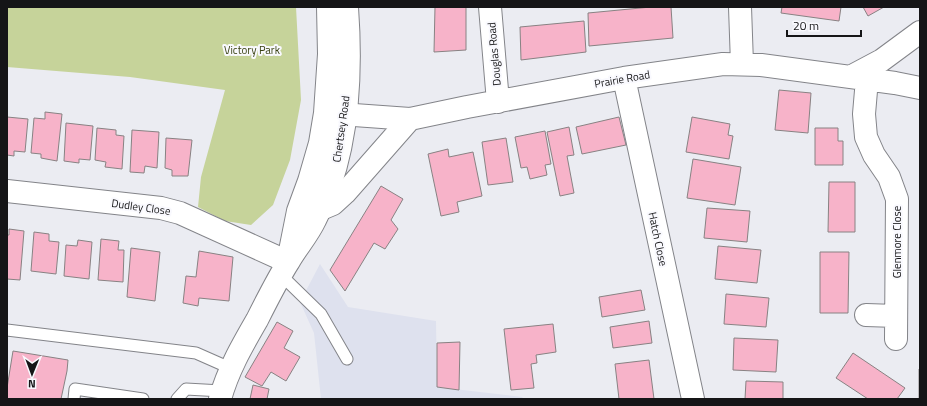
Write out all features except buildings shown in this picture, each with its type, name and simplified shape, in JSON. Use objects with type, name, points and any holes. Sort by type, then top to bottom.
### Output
[{"type":"street","name":"Chertsey Road","points":[[221,395],[230,368],[284,269],[321,210],[338,163],[329,54],[328,7]]},
{"type":"street","name":"Chertsey Road","points":[[284,269],[298,211],[309,181],[320,143],[335,114],[349,39],[347,7]]},
{"type":"street","name":"Douglas Road","points":[[490,7],[498,102]]},
{"type":"street","points":[[740,7],[742,64]]},
{"type":"street","points":[[859,78],[920,32]]},
{"type":"street","name":"Prairie Road","points":[[335,114],[410,119],[624,78],[723,64],[760,65],[859,78],[920,88]]},
{"type":"street","name":"Hatch Close","points":[[624,78],[692,399]]},
{"type":"street","name":"Glenmore Close","points":[[859,78],[866,137],[874,155],[889,177],[897,198],[896,339]]},
{"type":"street","points":[[321,210],[333,204],[345,193],[410,119]]},
{"type":"street","name":"Dudley Close","points":[[7,191],[161,208],[180,213],[284,269]]},
{"type":"street","points":[[866,315],[896,316]]},
{"type":"lane","points":[[284,269],[321,314],[347,359]]},
{"type":"lane","points":[[7,330],[196,353],[230,368]]},
{"type":"lane","points":[[74,399],[75,389],[143,399]]},
{"type":"lane","points":[[177,399],[186,389],[221,395]]},
{"type":"shaded area","points":[[320,264],[348,307],[436,321],[437,387],[522,397],[524,399],[321,399],[314,333],[300,302]]},
{"type":"green space","name":"Victory Park","points":[[7,7],[296,7],[301,100],[290,160],[273,205],[251,225],[225,221],[198,207],[201,177],[225,90],[130,77],[7,67]]}]
